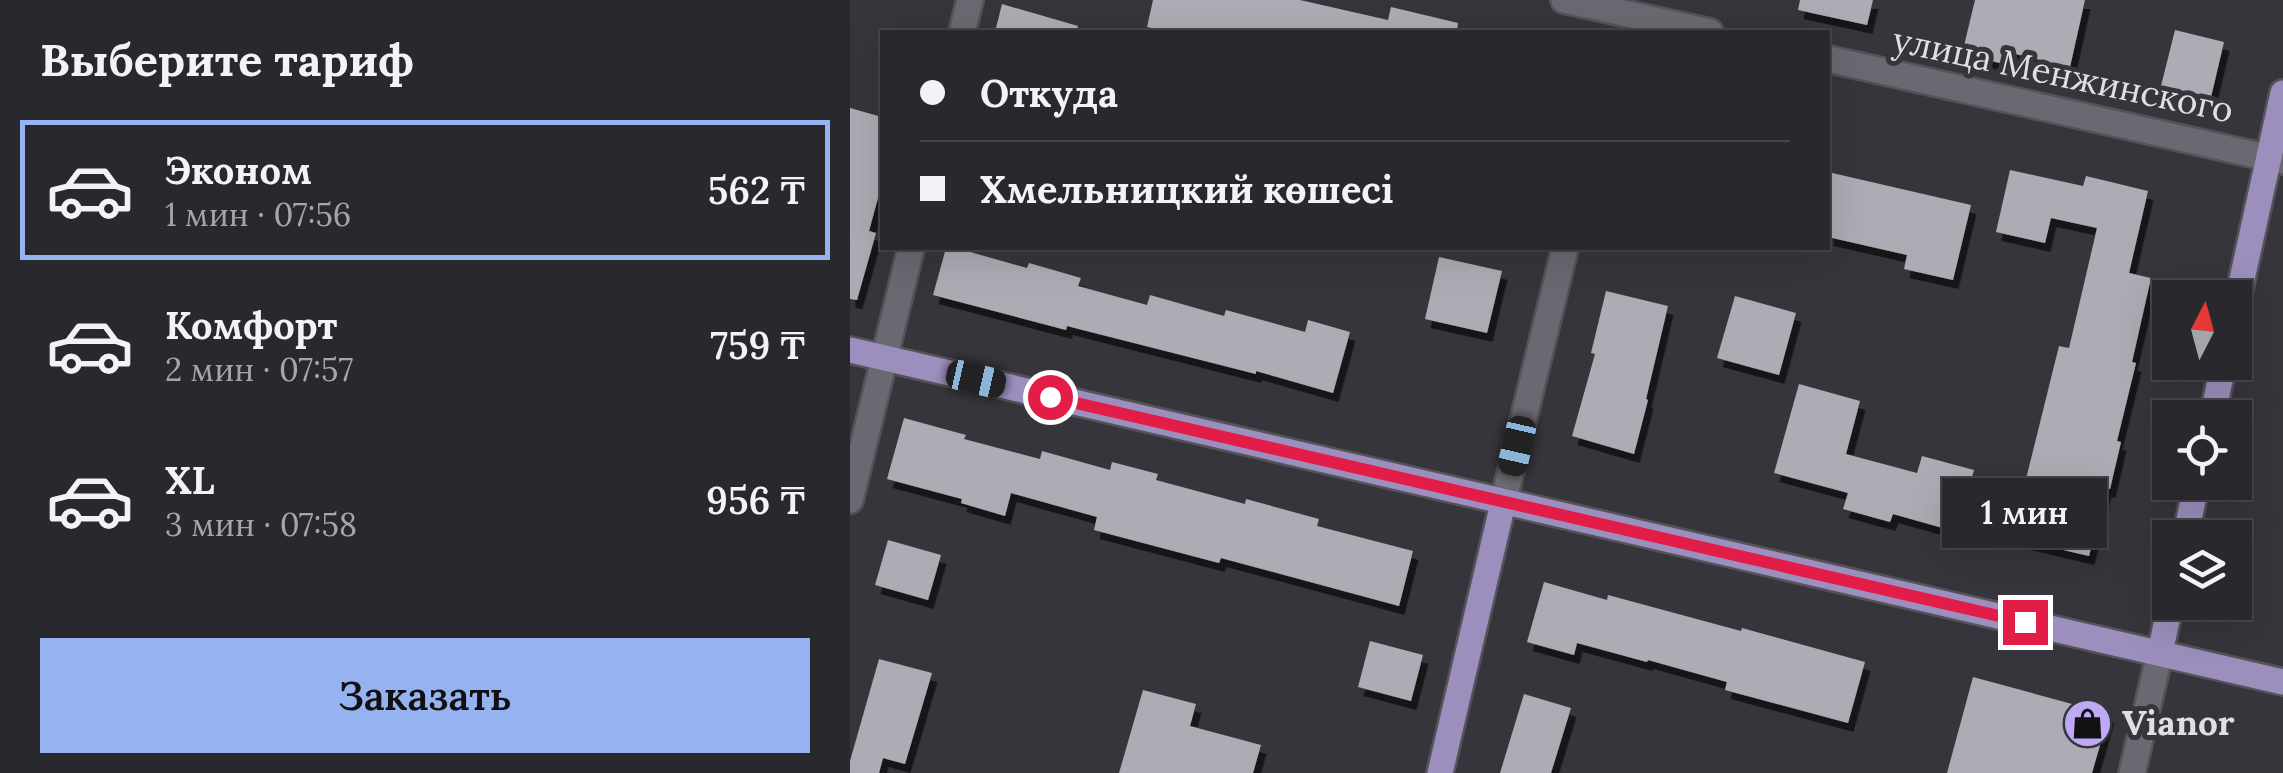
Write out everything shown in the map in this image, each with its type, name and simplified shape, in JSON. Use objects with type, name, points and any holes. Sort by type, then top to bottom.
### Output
[{"type":"main road","points":[[2243,280],[2276,158],[2283,93]]},
{"type":"main road","points":[[850,350],[2283,682]]},
{"type":"main road","points":[[1440,773],[1504,503]]},
{"type":"main road","points":[[2160,653],[2167,620]]},
{"type":"street","points":[[962,30],[970,0]]},
{"type":"street","points":[[1564,0],[1700,30]]},
{"type":"street","name":"улица Менжинского","points":[[1830,58],[2276,158]]},
{"type":"street","points":[[850,500],[911,250]]},
{"type":"street","points":[[1504,503],[1565,250]]},
{"type":"street","points":[[2132,773],[2160,653]]},
{"type":"building","points":[[1153,0],[1300,0],[1388,20],[1391,7],[1458,23],[1457,30],[1147,27]]},
{"type":"building","points":[[1800,0],[1873,0],[1867,25],[1798,10]]},
{"type":"building","points":[[1975,0],[2085,0],[2070,67],[2007,52],[2004,64],[1962,54]]},
{"type":"building","points":[[1002,4],[1078,26],[1077,30],[996,30]]},
{"type":"building","points":[[2175,30],[2224,42],[2211,97],[2161,86]]},
{"type":"building","points":[[850,108],[880,116],[880,190],[869,231],[876,233],[857,300],[850,299]]},
{"type":"building","points":[[2010,170],[2083,186],[2086,176],[2148,191],[2129,273],[2151,278],[2117,441],[2121,442],[2089,556],[2003,536],[2014,489],[2023,491],[2059,346],[2069,348],[2097,228],[2051,218],[2045,243],[1996,232]]},
{"type":"building","points":[[1830,172],[1971,205],[1953,280],[1904,269],[1907,255],[1830,237]]},
{"type":"building","points":[[945,250],[963,250],[1081,278],[1078,286],[1147,305],[1150,295],[1224,316],[1226,310],[1305,332],[1308,320],[1350,332],[1333,393],[1256,371],[1067,326],[1066,330],[933,295]]},
{"type":"building","points":[[1439,257],[1502,271],[1487,333],[1425,319]]},
{"type":"building","points":[[1606,291],[1668,306],[1634,454],[1572,436],[1595,354],[1591,353]]},
{"type":"building","points":[[1735,296],[1796,313],[1779,375],[1717,358]]},
{"type":"building","points":[[1799,384],[1860,401],[1846,454],[1917,473],[1922,456],[1974,470],[1957,532],[1893,514],[1890,522],[1843,509],[1848,493],[1774,473]]},
{"type":"building","points":[[904,418],[1040,459],[1042,451],[1110,470],[1112,462],[1158,474],[1156,480],[1319,519],[1317,526],[1413,551],[1399,606],[1221,558],[1219,563],[1094,530],[1097,517],[1011,493],[1005,516],[961,503],[962,499],[887,479]]},
{"type":"building","points":[[888,540],[941,555],[928,600],[875,585]]},
{"type":"building","points":[[1544,582],[1607,600],[1608,595],[1741,631],[1742,628],[1865,662],[1848,723],[1725,690],[1727,682],[1648,660],[1577,643],[1574,655],[1527,642]]},
{"type":"building","points":[[1370,641],[1423,655],[1411,701],[1358,687]]},
{"type":"building","points":[[879,659],[932,673],[905,764],[883,758],[879,773],[850,773],[850,761]]},
{"type":"building","points":[[1973,677],[2109,714],[2092,773],[1947,773]]},
{"type":"building","points":[[1143,690],[1196,704],[1190,726],[1261,745],[1253,773],[1119,773]]},
{"type":"building","points":[[1524,694],[1571,708],[1551,773],[1500,773]]},
{"type":"place","name":"Vianor","points":[[2087,723]]},
{"type":"route","points":[[1050,397],[2025,622]]}]
